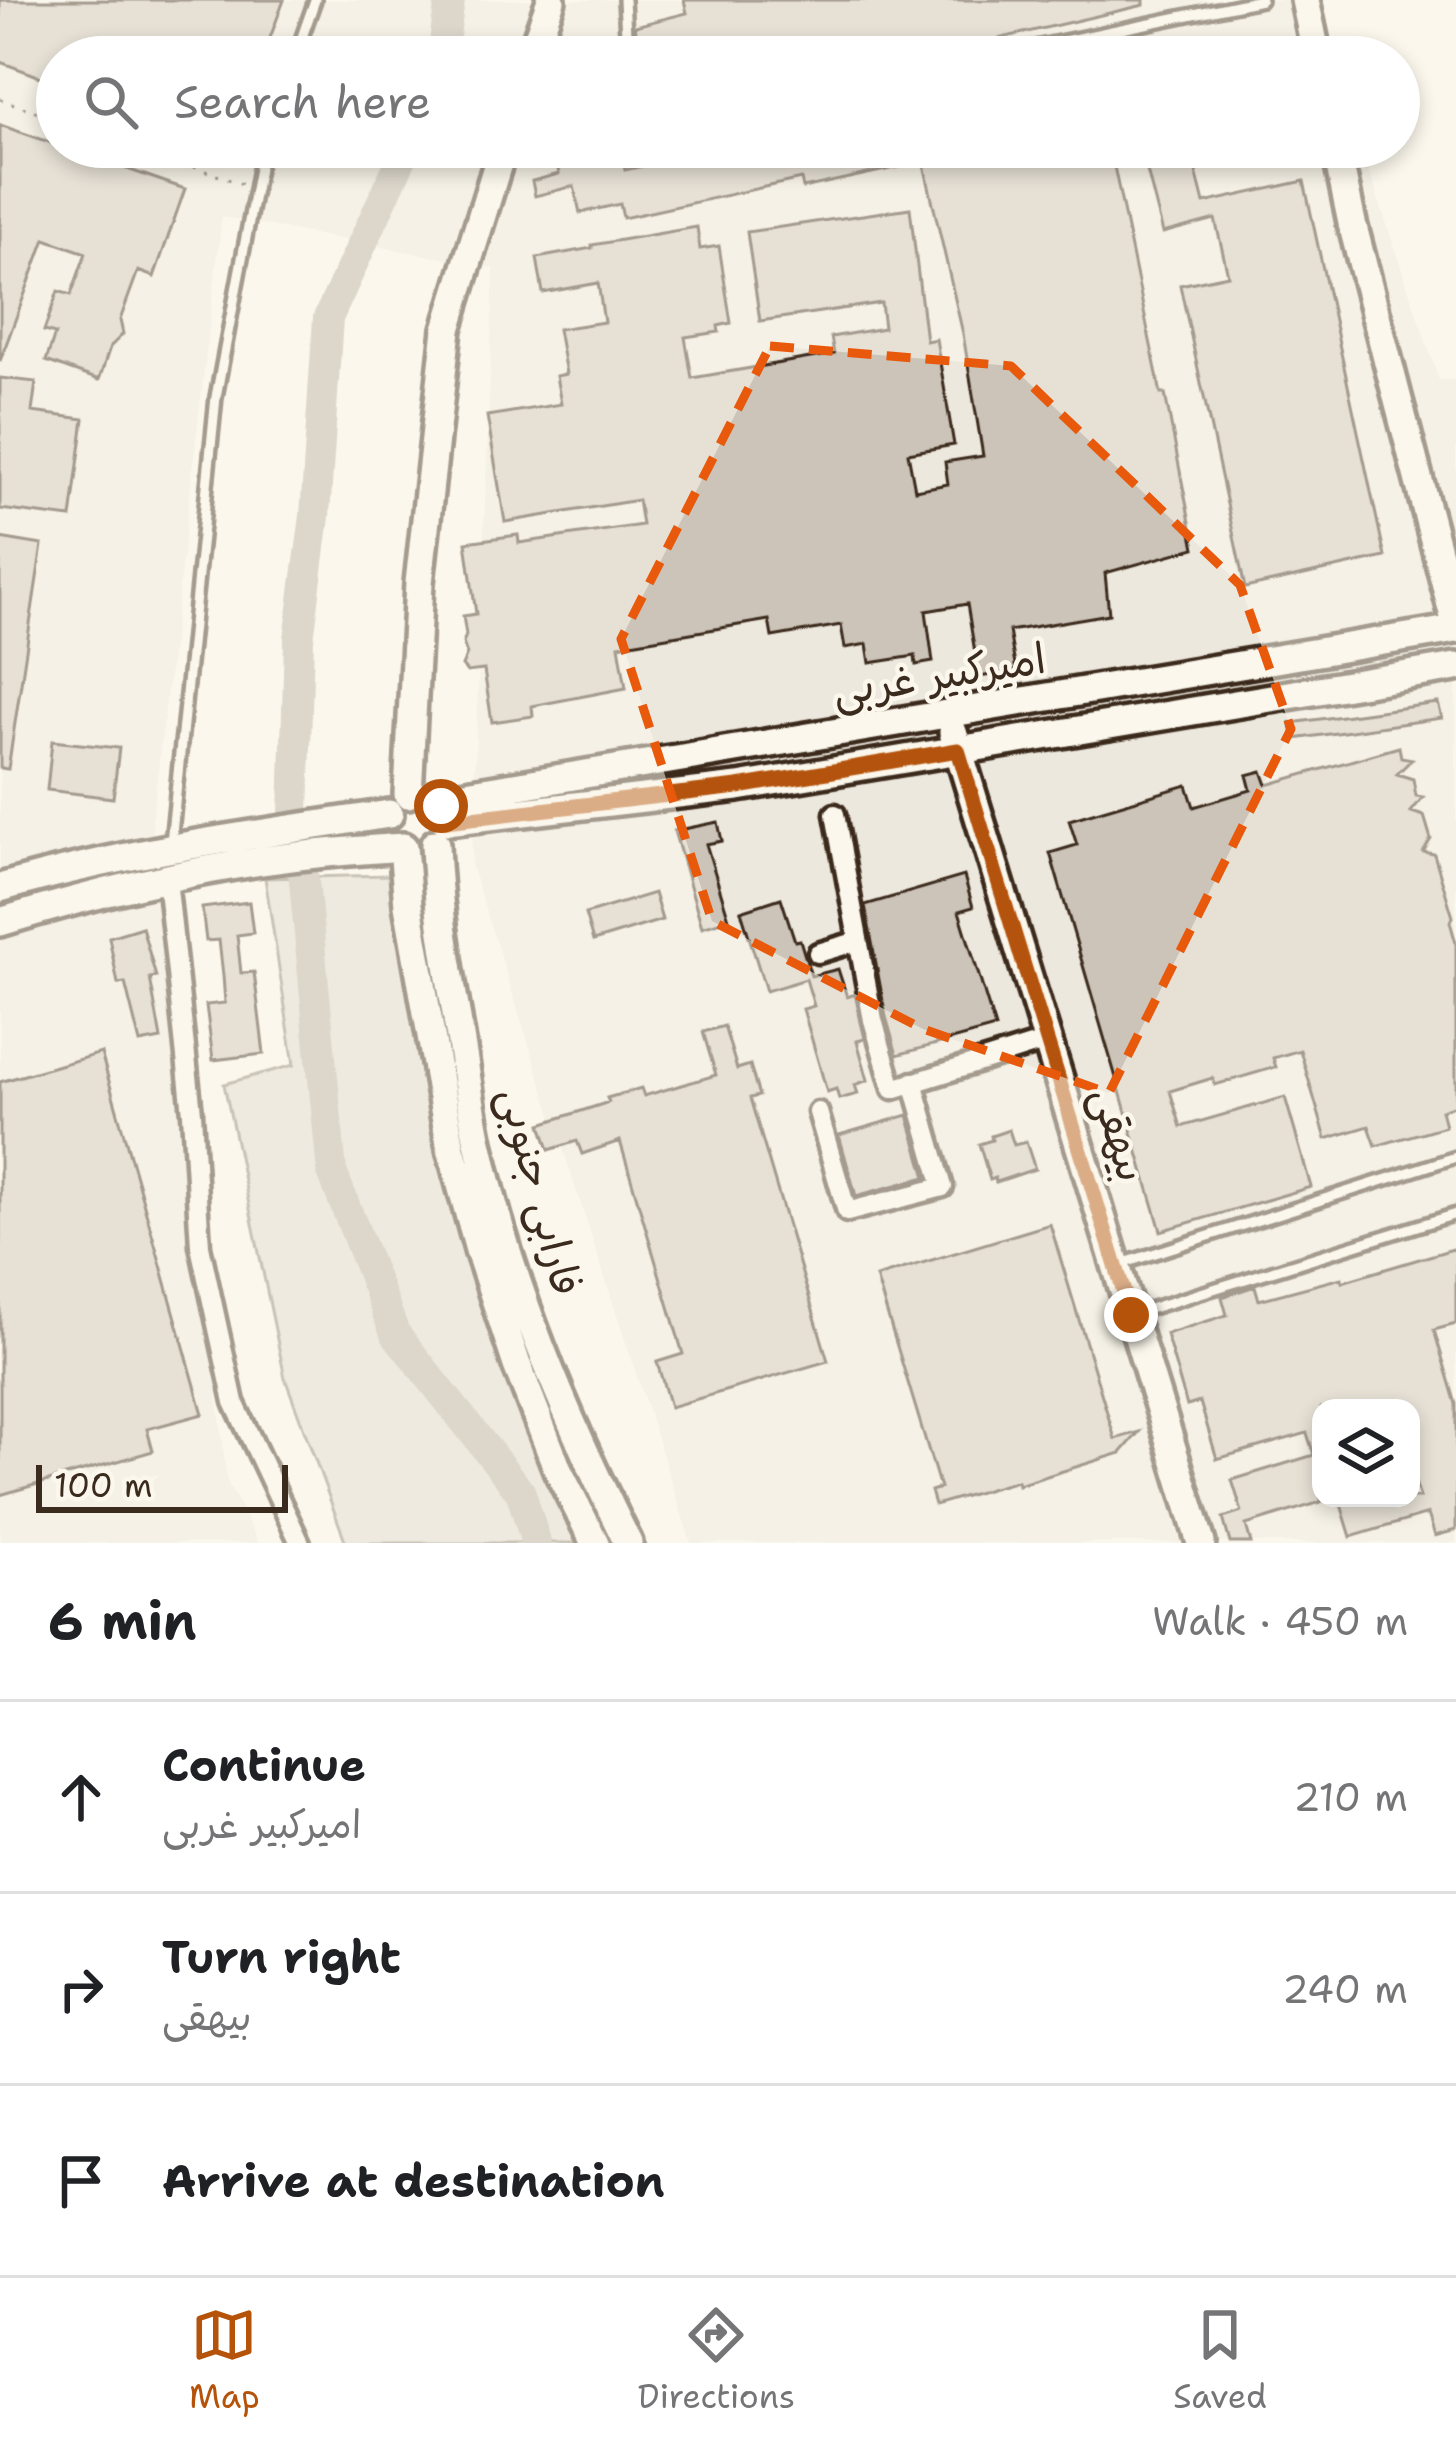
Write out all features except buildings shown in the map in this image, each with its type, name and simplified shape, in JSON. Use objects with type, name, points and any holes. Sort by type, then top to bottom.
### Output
[{"type":"street","points":[[538,36],[550,0]]},
{"type":"street","points":[[1305,0],[1313,36]]},
{"type":"street","name":"فارابی جنوبی","points":[[497,168],[447,329],[419,583],[423,815],[478,1143],[506,1243],[568,1416],[628,1543]]},
{"type":"street","points":[[1340,168],[1456,627]]},
{"type":"street","name":"امیرکبیر غربی","points":[[423,815],[1456,627]]},
{"type":"street","name":"امیرکبیر غربی","points":[[423,815],[738,787],[1456,667]]},
{"type":"street","name":"بیهقی","points":[[949,716],[1201,1543]]},
{"type":"street","points":[[835,814],[873,1020],[893,1089],[1047,1040]]},
{"type":"street","points":[[0,888],[69,867],[171,847],[423,815]]},
{"type":"street","name":"فارابی جنوبی","points":[[423,815],[390,833],[403,847],[408,904],[451,1149],[511,1346],[558,1470],[595,1543]]},
{"type":"street","points":[[0,922],[167,879],[290,857],[403,847]]},
{"type":"street","points":[[167,879],[192,1113],[200,1246],[235,1402],[300,1543]]},
{"type":"street","points":[[818,953],[858,941]]},
{"type":"street","points":[[818,1112],[848,1212],[943,1186],[914,1082]]},
{"type":"lane","points":[[302,36],[315,0]]},
{"type":"lane","points":[[624,0],[627,36]]},
{"type":"lane","points":[[1088,36],[1262,0]]},
{"type":"lane","points":[[171,847],[216,397],[258,168]]},
{"type":"lane","points":[[1116,1266],[1456,1157]]},
{"type":"lane","points":[[1131,1315],[1456,1214]]},
{"type":"path","points":[[0,99],[36,112]]},
{"type":"path","points":[[197,168],[255,188]]},
{"type":"highlighted area","points":[[770,346],[1011,366],[1240,585],[1291,729],[1109,1093],[923,1029],[712,921],[621,639]]},
{"type":"shaded area","points":[[0,0],[1312,0],[1324,36],[36,36],[36,168],[1368,168],[1439,380],[1456,380],[1456,1543],[691,1543],[471,866],[494,268],[222,217],[152,821],[227,1481],[259,1543],[0,1543]]},
{"type":"shaded area","points":[[389,875],[462,1239],[529,1416],[586,1543],[346,1543],[285,1378],[224,1084],[294,1065],[265,878]]},
{"type":"waterway","points":[[445,36],[450,0]]},
{"type":"waterway","points":[[294,816],[299,639],[315,516],[328,318],[397,168]]},
{"type":"waterway","points":[[303,871],[332,1172],[395,1333],[521,1493],[536,1543]]},
{"type":"route","points":[[441,806],[446,821],[738,787],[958,750],[1131,1315]]}]
